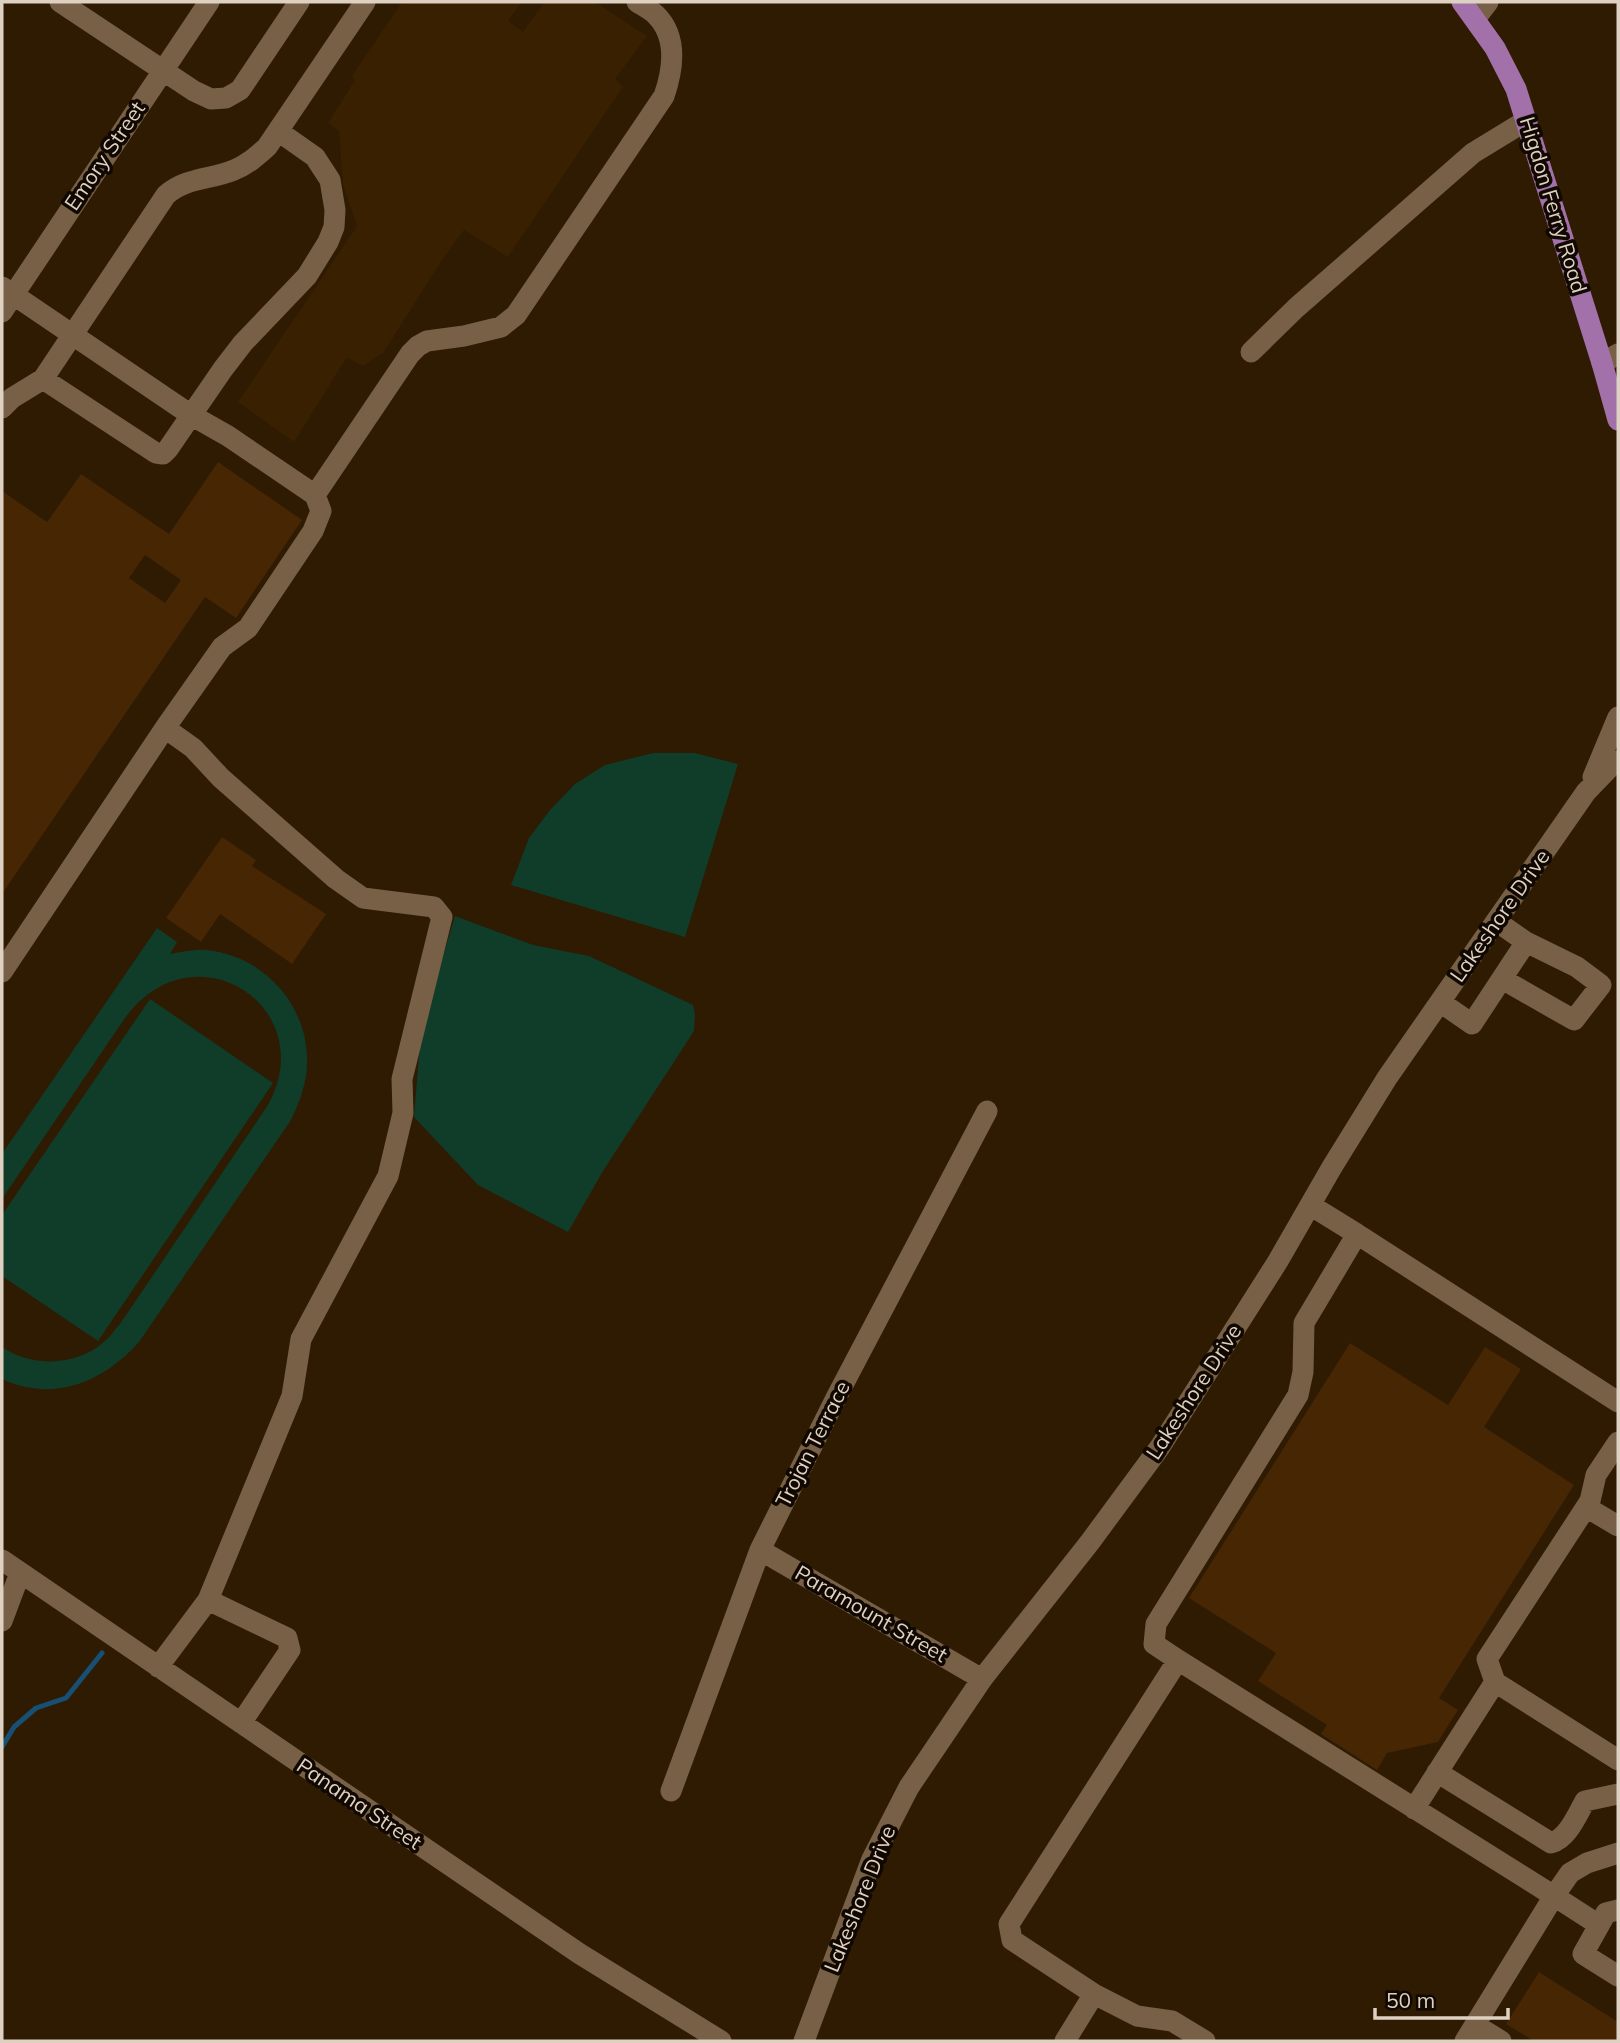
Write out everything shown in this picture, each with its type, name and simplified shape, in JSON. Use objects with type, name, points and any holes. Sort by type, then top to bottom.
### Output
[{"type":"main road","name":"Higdon Ferry Road","points":[[1462,2],[1495,48],[1516,89],[1610,358],[1618,420]]},
{"type":"street","points":[[60,2],[162,71],[211,99],[226,98],[240,90],[299,2]]},
{"type":"street","name":"Emory Street","points":[[5,298],[209,2]]},
{"type":"street","points":[[2,408],[12,398],[43,379],[166,195],[177,185],[235,170],[267,147],[365,2]]},
{"type":"street","points":[[316,495],[418,346],[427,341],[501,327],[516,315],[664,96],[671,76],[672,52],[666,29],[656,14],[637,2]]},
{"type":"street","points":[[1475,19],[1488,2]]},
{"type":"street","points":[[1251,352],[1296,308],[1473,153],[1527,120]]},
{"type":"street","points":[[43,379],[156,453],[163,454],[168,449],[243,343],[307,276],[334,227],[335,211],[330,180],[315,157],[278,131]]},
{"type":"street","points":[[2,972],[222,647],[248,628],[313,531],[321,511],[316,495],[72,335],[5,298]]},
{"type":"street","points":[[1586,792],[1618,717]]},
{"type":"street","points":[[158,1667],[208,1600],[292,1396],[301,1339],[388,1176],[403,1113],[402,1079],[442,917],[433,907],[363,898],[221,778],[193,748],[165,728]]},
{"type":"street","name":"Lakeshore Drive","points":[[804,2041],[872,1859],[909,1787],[982,1679],[1090,1542],[1160,1447],[1278,1261],[1387,1078],[1586,792],[1618,761]]},
{"type":"street","points":[[1496,921],[1526,943],[1577,967],[1601,985],[1574,1020],[1502,979]]},
{"type":"street","points":[[1440,1002],[1472,1024],[1526,943]]},
{"type":"street","name":"Trojan Terrace","points":[[671,1791],[760,1550],[837,1396],[987,1111]]},
{"type":"street","points":[[1310,1205],[1618,1402]]},
{"type":"street","points":[[1357,1234],[1304,1323],[1303,1372],[1298,1395],[1156,1624],[1154,1644],[1599,1925]]},
{"type":"street","points":[[1618,1442],[1596,1475],[1590,1501],[1486,1659],[1495,1682],[1618,1760]]},
{"type":"street","points":[[1586,1507],[1618,1527]]},
{"type":"street","name":"Paramount Street","points":[[760,1550],[982,1679]]},
{"type":"street","name":"Panama Street","points":[[2,1560],[580,1954],[721,2041]]},
{"type":"street","points":[[2,1620],[20,1573]]},
{"type":"street","points":[[208,1600],[287,1638],[290,1650],[241,1723]]},
{"type":"street","points":[[1178,1660],[1009,1924],[1012,1940],[1094,1994],[1138,2016],[1172,2021],[1205,2041]]},
{"type":"street","points":[[1415,1809],[1495,1682]]},
{"type":"street","points":[[1437,1772],[1551,1843],[1558,1841],[1567,1831],[1585,1801],[1618,1794]]},
{"type":"street","points":[[1501,2041],[1470,2033],[1570,1873],[1587,1863],[1618,1853]]},
{"type":"street","points":[[1618,1910],[1606,1913],[1583,1954],[1618,1976]]},
{"type":"street","points":[[1065,2041],[1094,1994]]},
{"type":"shaded area","points":[[402,2],[522,2],[508,21],[523,32],[544,2],[595,2],[647,36],[615,79],[623,87],[508,257],[464,230],[384,352],[363,366],[347,357],[294,442],[238,402],[357,226],[343,185],[339,131],[328,123],[355,80],[352,76]]},
{"type":"green space","points":[[653,753],[695,753],[738,764],[685,937],[511,885],[529,838],[550,810],[575,784],[605,765]]},
{"type":"green space","points":[[455,916],[533,945],[589,956],[693,1005],[694,1031],[603,1171],[568,1232],[478,1185],[414,1117],[421,1031]]},
{"type":"green space","points":[[157,928],[177,942],[170,954],[207,950],[227,954],[263,972],[278,986],[290,1001],[305,1038],[307,1066],[303,1090],[291,1120],[139,1342],[110,1368],[94,1378],[59,1388],[21,1386],[2,1379],[2,1347],[27,1358],[55,1361],[82,1355],[107,1339],[120,1324],[268,1105],[280,1069],[278,1037],[265,1010],[243,990],[215,978],[184,978],[153,991],[125,1018],[2,1199],[2,1154]]},
{"type":"green space","points":[[150,999],[273,1083],[98,1341],[2,1276],[2,1215]]},
{"type":"building","points":[[218,462],[302,520],[236,618],[205,597],[2,894],[2,491],[47,522],[81,474],[169,534]],"holes":[[[145,555],[181,580],[165,603],[129,578]]]},
{"type":"building","points":[[222,837],[256,860],[252,866],[326,914],[292,964],[220,914],[201,942],[166,918]]},
{"type":"building","points":[[1350,1343],[1448,1405],[1485,1347],[1521,1369],[1484,1427],[1574,1485],[1439,1698],[1458,1710],[1438,1742],[1387,1753],[1377,1770],[1321,1734],[1327,1725],[1258,1681],[1276,1653],[1189,1598]]},
{"type":"building","points":[[1539,1972],[1618,2022],[1618,2041],[1534,2041],[1506,2024]]},
{"type":"waterway","points":[[2,1747],[14,1727],[36,1708],[66,1698],[102,1653]]}]
